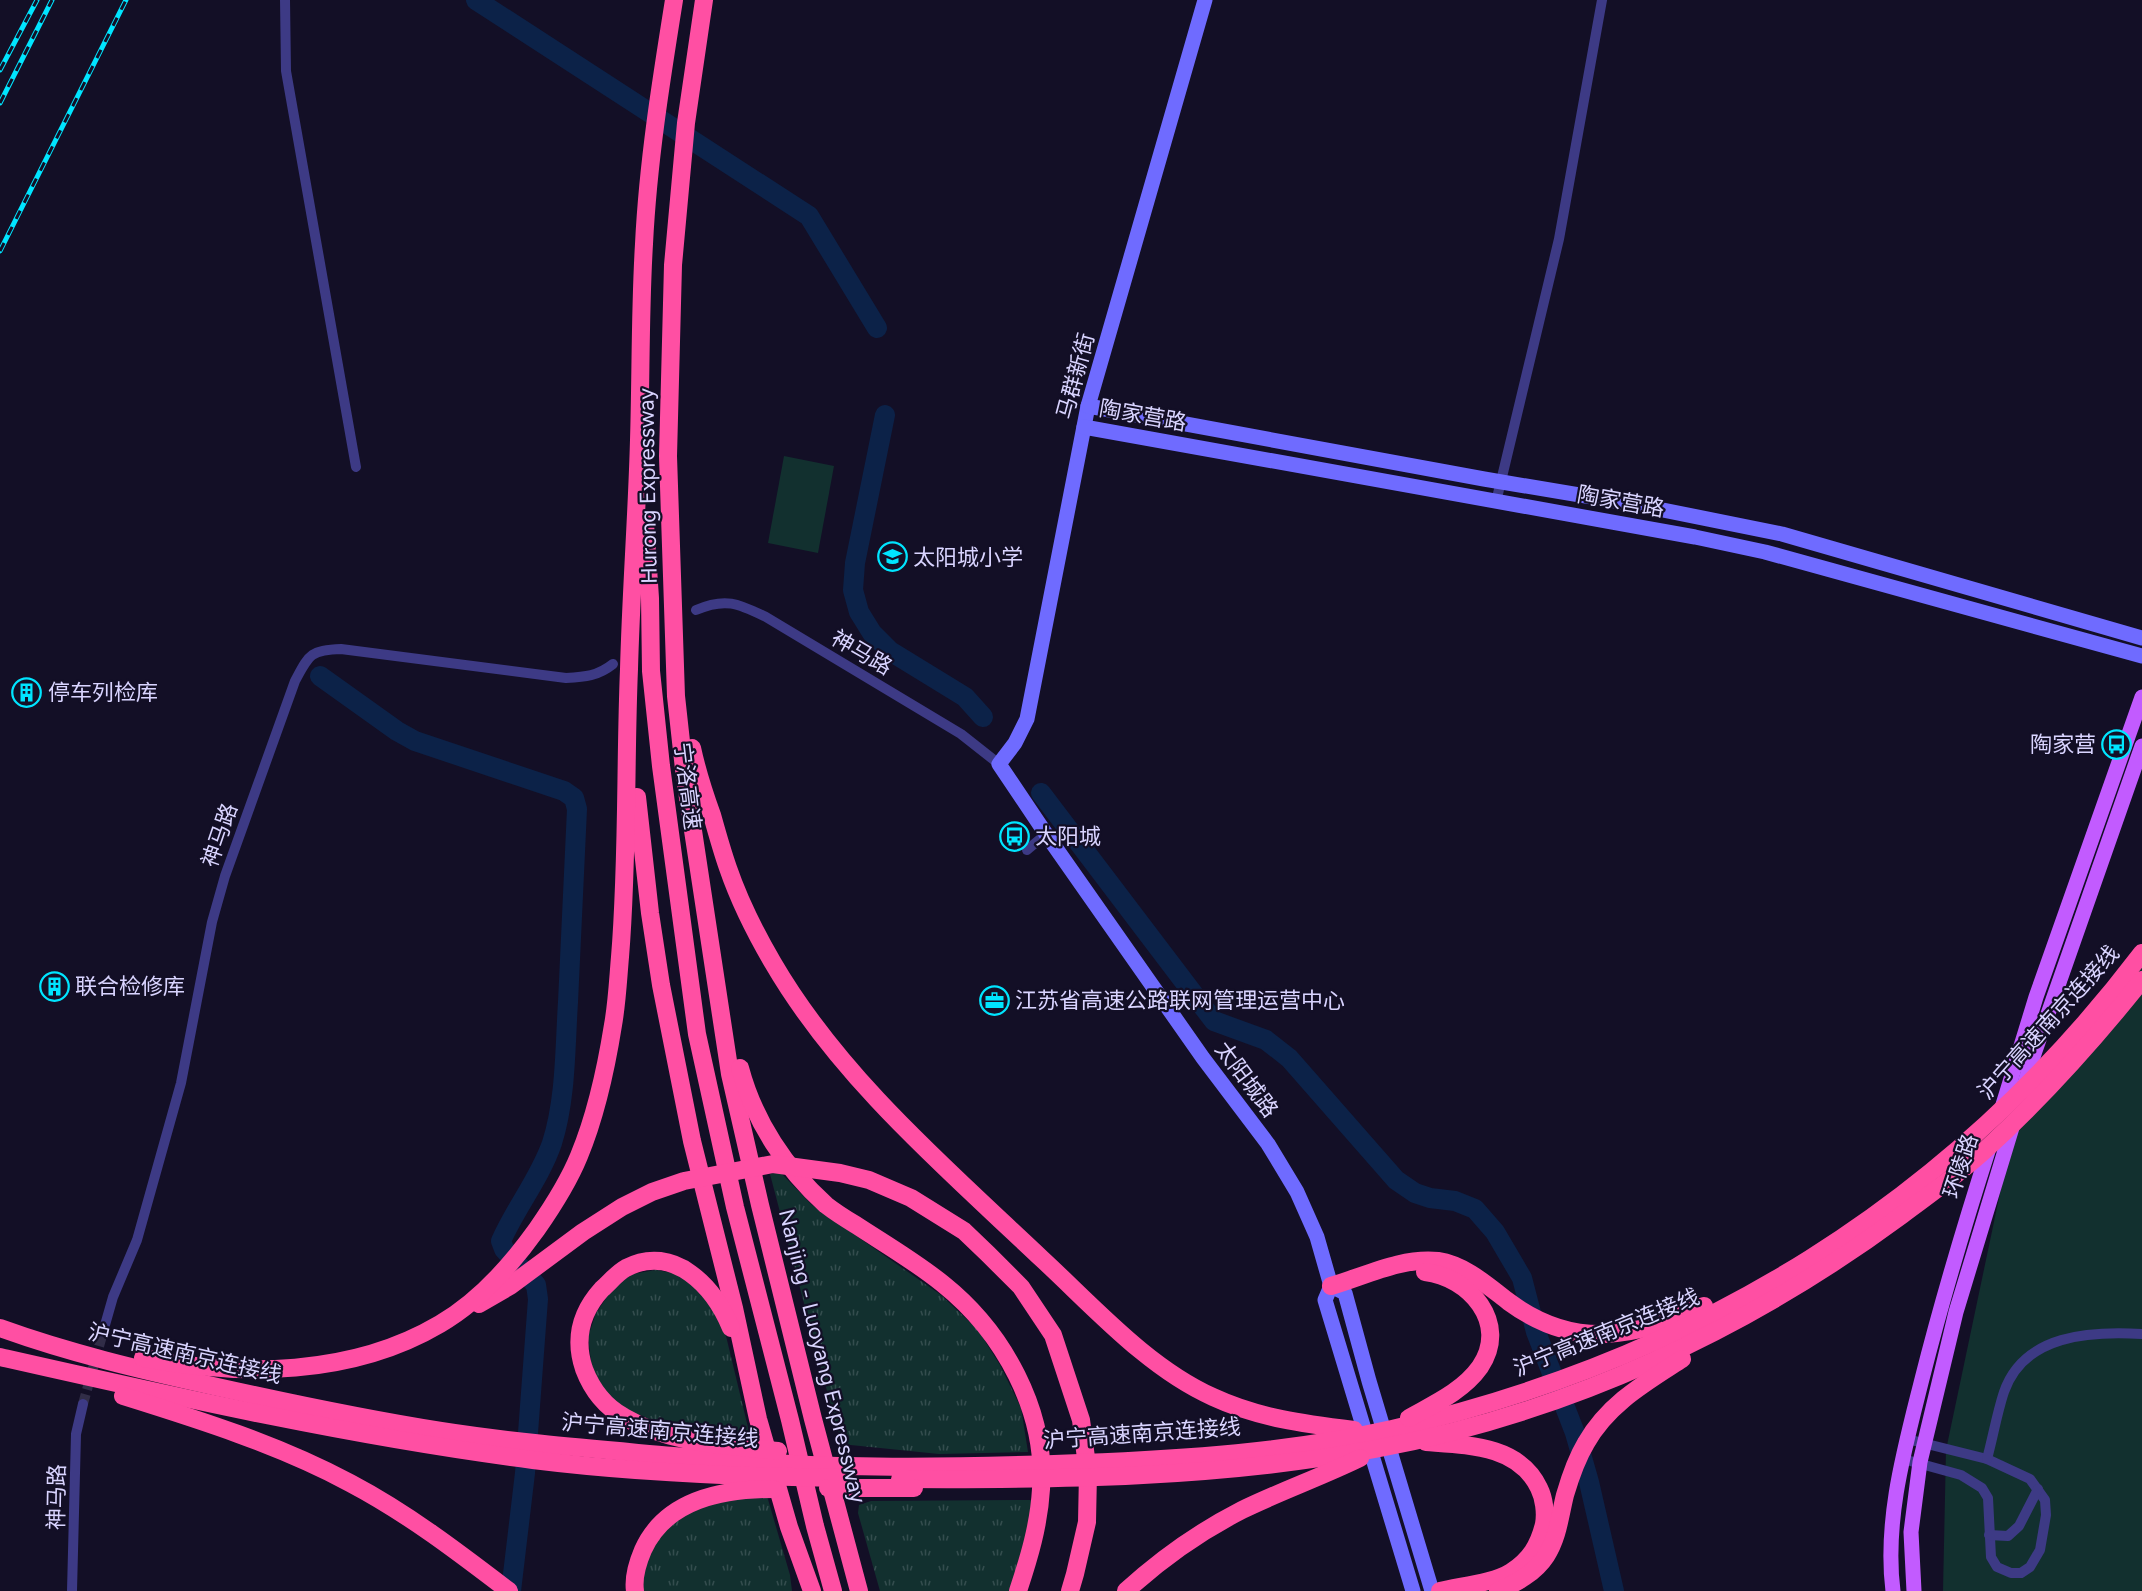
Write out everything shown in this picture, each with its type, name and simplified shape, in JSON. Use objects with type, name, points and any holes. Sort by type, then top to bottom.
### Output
[{"type":"highway","name":"Hurong Expressway","points":[[639,439],[644,242],[653,141],[674,0]]},
{"type":"highway","name":"Hurong Expressway","points":[[705,0],[686,123],[673,265],[669,363],[669,468],[674,664],[685,778],[714,970]]},
{"type":"highway","points":[[505,1281],[521,1252],[557,1201],[579,1156],[597,1101],[614,1022],[624,906],[621,667],[639,439]]},
{"type":"highway","name":"宁洛高速","points":[[639,439],[650,598],[651,671],[661,766],[697,1034],[735,1207],[833,1591]]},
{"type":"highway","points":[[674,664],[698,777],[728,870],[750,918],[773,963],[801,1006],[834,1049],[884,1105],[927,1150],[1108,1321],[1179,1379],[1212,1397],[1252,1413],[1381,1437]]},
{"type":"highway","points":[[621,667],[650,913],[672,1047],[758,1419],[789,1527],[812,1591]]},
{"type":"highway","name":"沪宁高速南京连接线","points":[[537,1452],[598,1450],[762,1463],[851,1467],[1025,1465],[1163,1458],[1381,1437],[1409,1441],[1483,1423],[1570,1386],[1708,1317],[1781,1277],[1897,1198],[1949,1168],[2007,1129],[2142,953]]},
{"type":"highway","points":[[714,970],[745,1088],[784,1160],[827,1206],[943,1283],[988,1330],[1007,1355],[1034,1420],[1039,1441],[1042,1475],[1038,1522],[1018,1591]]},
{"type":"highway","name":"Nanjing - Luoyang Expressway","points":[[714,970],[730,1074],[743,1133],[813,1419],[859,1591]]},
{"type":"highway","name":"沪宁高速南京连接线","points":[[2057,1066],[2110,1021],[2142,981]]},
{"type":"highway","points":[[0,1326],[188,1367],[239,1370],[285,1369],[329,1363],[370,1353],[442,1323],[479,1295],[536,1268],[583,1232],[622,1208],[652,1192],[684,1181],[773,1164],[840,1173],[869,1180],[911,1198],[964,1231],[1021,1287],[1053,1335],[1082,1420],[1088,1473],[1087,1522],[1070,1591]]},
{"type":"highway","name":"沪宁高速南京连接线","points":[[1570,1386],[1645,1366],[1718,1332],[1808,1281],[1860,1246],[1949,1168]]},
{"type":"highway","points":[[1334,1293],[1401,1264],[1414,1261],[1438,1262],[1458,1266],[1512,1305],[1540,1321],[1570,1331],[1597,1335],[1624,1334],[1653,1326],[1754,1284],[1850,1232]]},
{"type":"highway","points":[[744,1362],[727,1319],[712,1293],[694,1274],[677,1265],[656,1261],[641,1263],[626,1269],[596,1296],[585,1312],[580,1326],[581,1359],[598,1396],[611,1409],[638,1424],[694,1442],[935,1466]]},
{"type":"highway","points":[[1125,1591],[1151,1568],[1204,1532],[1242,1510],[1328,1473],[1452,1393],[1481,1366],[1488,1349],[1490,1332],[1487,1316],[1477,1299],[1453,1279],[1438,1273],[1420,1271],[1334,1293]]},
{"type":"highway","points":[[1498,1591],[1528,1575],[1546,1557],[1573,1473],[1585,1444],[1612,1408],[1643,1383],[1808,1281]]},
{"type":"highway","name":"沪宁高速南京连接线","points":[[0,1326],[97,1358],[269,1398],[444,1431],[514,1449]]},
{"type":"highway","points":[[0,1357],[163,1408],[296,1457],[395,1509],[509,1591]]},
{"type":"highway","name":"沪宁高速南京连接线","points":[[0,1357],[230,1409],[368,1435],[514,1449],[656,1471],[761,1477],[1022,1480],[1136,1476],[1233,1469],[1333,1456],[1381,1437],[1478,1408],[1547,1395]]},
{"type":"highway","points":[[1409,1441],[1472,1446],[1492,1450],[1514,1460],[1533,1475],[1543,1494],[1545,1519],[1540,1540],[1528,1559],[1509,1574],[1440,1591]]},
{"type":"highway","points":[[635,1591],[637,1564],[647,1540],[668,1516],[705,1496],[755,1489],[958,1487],[1022,1480]]},
{"type":"highway","points":[[789,1527],[799,1591]]},
{"type":"main road","name":"马群新街","points":[[999,764],[1015,743],[1027,718],[1088,406],[1205,0]]},
{"type":"main road","name":"陶家营路","points":[[1088,406],[1644,506],[1782,534],[2142,638]]},
{"type":"main road","name":"陶家营路","points":[[1084,427],[1695,537],[1765,552],[2142,656]]},
{"type":"main road","name":"环陵路","points":[[1893,1591],[1891,1555],[1896,1495],[1907,1439],[1950,1271],[2036,997],[2142,697]]},
{"type":"main road","name":"环陵路","points":[[1914,1591],[1911,1532],[1920,1462],[1956,1312],[2035,1051],[2142,746]]},
{"type":"main road","name":"太阳城路","points":[[999,764],[1203,1058],[1268,1144],[1297,1192],[1317,1237],[1334,1293],[1370,1381],[1432,1591]]},
{"type":"main road","name":"太阳城路","points":[[1334,1293],[1350,1386],[1413,1591]]},
{"type":"street","points":[[285,0],[286,71],[356,467]]},
{"type":"street","points":[[1496,502],[1559,239],[1602,0]]},
{"type":"street","name":"神马路","points":[[696,610],[713,602],[737,604],[766,617],[961,734],[999,764]]},
{"type":"street","name":"神马路","points":[[103,1332],[113,1297],[137,1240],[181,1083],[212,922],[225,876],[295,681],[308,657],[322,649],[341,648],[566,678],[588,677],[621,667]]},
{"type":"street","points":[[1027,849],[1046,834]]},
{"type":"street","points":[[1987,1459],[2005,1390],[2016,1370],[2040,1347],[2074,1336],[2113,1332],[2142,1334]]},
{"type":"street","name":"神马路","points":[[72,1591],[76,1434],[83,1404]]},
{"type":"street","points":[[1903,1459],[1962,1475],[1982,1488],[1988,1498],[1990,1557],[1997,1567],[2011,1573],[2021,1573],[2030,1567],[2040,1550],[2046,1515],[2045,1500],[2030,1479],[1987,1459],[1907,1439]]},
{"type":"street","points":[[1989,1535],[2008,1536],[2019,1526],[2038,1489]]},
{"type":"green space","points":[[784,456],[834,466],[818,553],[768,543]]},
{"type":"green space","points":[[2142,947],[2142,1591],[1943,1591],[1946,1450],[2011,1141]]},
{"type":"green space","points":[[780,1172],[812,1205],[941,1295],[978,1330],[1000,1365],[1021,1408],[1028,1452],[939,1454],[841,1444],[770,1174]]},
{"type":"green space","points":[[656,1270],[678,1274],[710,1299],[726,1336],[751,1440],[694,1433],[631,1416],[604,1392],[592,1369],[588,1337],[596,1313],[611,1291],[632,1274]]},
{"type":"green space","points":[[767,1496],[790,1575],[792,1591],[641,1591],[644,1560],[668,1524],[709,1502]]},
{"type":"green space","points":[[1032,1500],[1023,1546],[1009,1591],[880,1591],[858,1513],[859,1505],[871,1501]]},
{"type":"waterway","points":[[476,0],[809,216],[877,328]]},
{"type":"waterway","points":[[885,415],[855,563],[853,590],[859,612],[872,633],[890,651],[965,697],[983,717]]},
{"type":"waterway","points":[[320,676],[397,731],[415,741],[564,791],[574,798],[577,809],[565,1055],[560,1109],[547,1156],[501,1241],[504,1249],[536,1285],[538,1299],[525,1473],[511,1591]]},
{"type":"waterway","points":[[1041,793],[1214,1021],[1266,1040],[1289,1058],[1396,1180],[1415,1193],[1430,1198],[1455,1201],[1475,1209],[1495,1232],[1522,1278],[1536,1332],[1575,1433],[1589,1482],[1614,1591]]},
{"type":"tunnel","points":[[83,1404],[103,1332]]},
{"type":"railway","points":[[0,70],[37,0]]},
{"type":"railway","points":[[0,103],[52,0]]},
{"type":"railway","points":[[0,251],[126,0]]},
{"type":"place","name":"太阳城小学","points":[[892,557]]},
{"type":"place","name":"停车列检库","points":[[27,692]]},
{"type":"place","name":"陶家营","points":[[2117,744]]},
{"type":"place","name":"太阳城","points":[[1014,836]]},
{"type":"place","name":"联合检修库","points":[[54,986]]},
{"type":"place","name":"江苏省高速公路联网管理运营中心","points":[[994,1000]]}]
